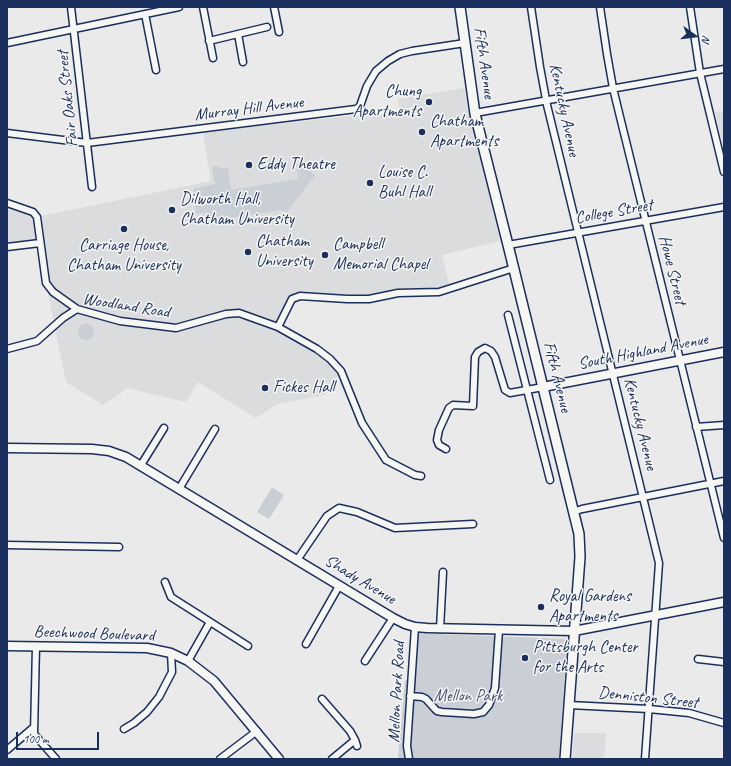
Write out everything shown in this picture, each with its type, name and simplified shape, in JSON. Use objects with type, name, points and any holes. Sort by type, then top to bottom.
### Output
[{"type":"highway","name":"Fifth Avenue","points":[[460,7],[475,113],[573,512],[580,534],[580,557],[565,759]]},
{"type":"main road","name":"South Highland Avenue","points":[[543,387],[724,352]]},
{"type":"main road","name":"Shady Avenue","points":[[7,448],[98,450],[109,451],[126,457],[393,618],[415,627],[440,629],[574,631],[724,602]]},
{"type":"main road","name":"Beechwood Boulevard","points":[[7,646],[147,648],[171,653],[188,661],[214,681],[279,759]]},
{"type":"street","name":"Fair Oaks Street","points":[[71,7],[92,188]]},
{"type":"street","points":[[7,43],[178,7]]},
{"type":"street","points":[[203,7],[213,58]]},
{"type":"street","points":[[274,7],[279,32]]},
{"type":"street","name":"Kentucky Avenue","points":[[531,7],[546,101],[577,233],[659,563],[646,759]]},
{"type":"street","name":"Howe Street","points":[[600,7],[613,88],[724,538]]},
{"type":"street","points":[[690,7],[700,73],[724,172]]},
{"type":"street","points":[[145,14],[156,70]]},
{"type":"street","points":[[209,41],[267,27]]},
{"type":"street","points":[[238,34],[243,62]]},
{"type":"street","name":"Murray Hill Avenue","points":[[7,133],[87,143],[356,109],[360,106],[367,86],[376,71],[388,61],[400,54],[412,51],[465,42]]},
{"type":"street","points":[[475,113],[724,69]]},
{"type":"street","points":[[7,203],[33,212],[37,217],[46,283],[53,292],[77,309]]},
{"type":"street","name":"College Street","points":[[508,245],[724,207]]},
{"type":"street","points":[[7,247],[40,243]]},
{"type":"street","points":[[278,326],[292,298],[300,296],[369,299],[398,293],[439,292],[514,268]]},
{"type":"street","name":"Woodland Road","points":[[7,349],[37,341],[63,318],[77,309],[120,321],[176,328],[226,314],[239,313],[278,326],[317,349],[330,359],[341,371],[362,423],[386,460],[421,476]]},
{"type":"street","points":[[508,315],[550,480]]},
{"type":"street","points":[[446,449],[439,444],[437,440],[439,430],[449,408],[454,405],[473,406],[475,357],[478,352],[485,348],[491,350],[495,357],[505,390],[510,393],[513,394],[543,387]]},
{"type":"street","points":[[696,427],[724,425]]},
{"type":"street","points":[[141,465],[164,428]]},
{"type":"street","points":[[179,489],[215,429]]},
{"type":"street","points":[[573,512],[724,482]]},
{"type":"street","points":[[297,560],[327,516],[339,508],[357,512],[395,528],[473,524]]},
{"type":"street","points":[[7,545],[119,547]]},
{"type":"street","points":[[440,629],[442,572]]},
{"type":"street","points":[[165,582],[171,597],[248,646]]},
{"type":"street","points":[[306,644],[339,586]]},
{"type":"street","points":[[365,661],[393,618]]},
{"type":"street","points":[[188,661],[210,622]]},
{"type":"street","name":"Mellon Park Road","points":[[410,759],[407,746],[415,627]]},
{"type":"street","points":[[410,696],[422,697],[426,699],[437,711],[442,712],[480,714],[485,711],[489,705],[496,685],[498,630]]},
{"type":"street","points":[[36,646],[34,734],[56,759]]},
{"type":"street","points":[[124,729],[148,712],[159,697],[172,672],[171,653]]},
{"type":"street","points":[[698,659],[724,662]]},
{"type":"street","points":[[322,698],[350,731],[357,746]]},
{"type":"street","name":"Denniston Street","points":[[569,705],[649,709],[688,713],[724,723]]},
{"type":"street","points":[[7,750],[34,727]]},
{"type":"street","points":[[220,759],[257,731]]},
{"type":"street","points":[[332,759],[355,740]]},
{"type":"shaded area","name":"Chatham University","points":[[464,88],[469,116],[500,241],[442,255],[450,288],[369,299],[292,299],[279,327],[317,349],[341,371],[325,395],[277,404],[256,418],[198,382],[186,402],[127,388],[103,405],[66,382],[46,283],[40,243],[7,247],[7,203],[37,217],[211,181],[203,132],[361,115],[399,114],[398,99]]},
{"type":"shaded area","points":[[724,111],[724,149],[715,112]]},
{"type":"shaded area","points":[[574,733],[606,733],[604,759],[572,759]]},
{"type":"green space","points":[[296,162],[315,175],[287,212],[281,210],[208,221],[207,212],[196,214],[193,189],[215,184],[212,167],[219,166],[220,169],[228,168],[231,190],[298,179]]},
{"type":"green space","points":[[83,324],[89,324],[94,329],[92,338],[89,340],[83,340],[78,335],[78,329]]},
{"type":"green space","points":[[272,487],[284,495],[269,519],[257,512]]},
{"type":"green space","name":"Mellon Park","points":[[412,633],[567,639],[559,759],[398,759],[405,680],[408,680]]},
{"type":"place","name":"Chung Apartments","points":[[429,102]]},
{"type":"place","name":"Chatham Apartments","points":[[422,132]]},
{"type":"place","name":"Eddy Theatre","points":[[249,165]]},
{"type":"place","name":"Louise C. Buhl Hall","points":[[370,183]]},
{"type":"place","name":"Dilworth Hall, Chatham University","points":[[172,210]]},
{"type":"place","name":"Carriage House, Chatham University","points":[[124,229]]},
{"type":"place","name":"Chatham University","points":[[248,252]]},
{"type":"place","name":"Campbell Memorial Chapel","points":[[325,255]]},
{"type":"place","name":"Fickes Hall","points":[[265,388]]},
{"type":"place","name":"Royal Gardens Apartments","points":[[541,607]]},
{"type":"place","name":"Pittsburgh Center for the Arts","points":[[525,658]]}]
